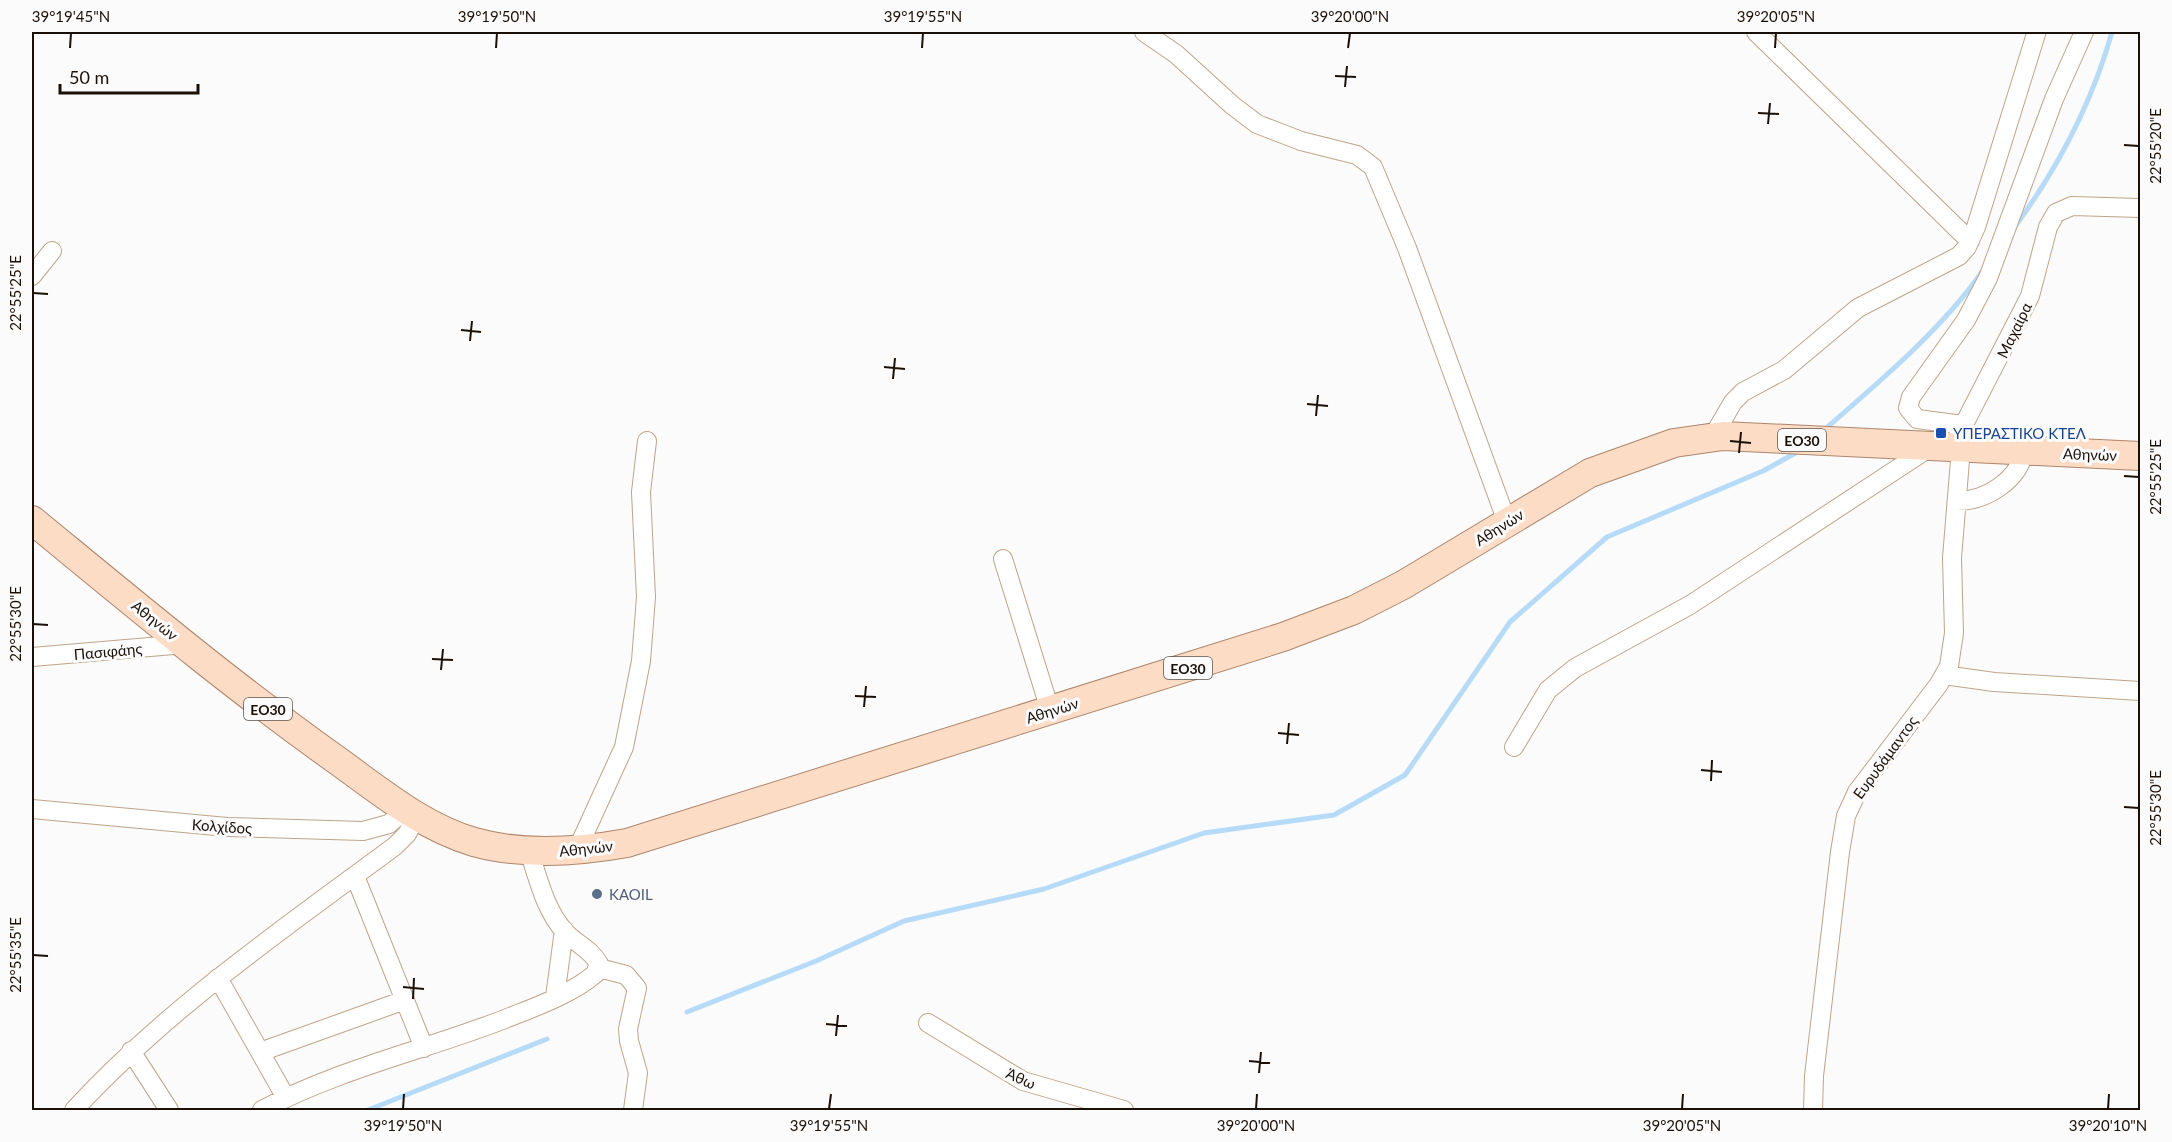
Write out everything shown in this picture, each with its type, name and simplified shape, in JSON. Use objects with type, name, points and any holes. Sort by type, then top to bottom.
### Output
[{"type":"main road","name":"Αθηνών","points":[[32,520],[303,736],[411,813],[445,831],[475,842],[529,851],[577,850],[627,843],[1247,650],[1354,610],[1426,572],[1590,472],[1674,443],[1717,437],[1882,443],[1953,442],[2024,451],[2140,456]]},
{"type":"street","points":[[1144,32],[1176,54],[1232,105],[1257,124],[1301,141],[1357,155],[1373,166],[1399,226],[1507,522]]},
{"type":"street","points":[[1756,32],[1970,241]]},
{"type":"street","points":[[1514,747],[1548,690],[1575,668],[1690,605],[1953,442],[1917,419],[1908,408],[1911,397],[1966,320],[1988,279],[2054,99],[2084,32]]},
{"type":"street","points":[[1717,437],[1733,402],[1743,393],[1785,370],[1858,308],[1955,259],[1970,241],[2036,34]]},
{"type":"street","name":"Μαχαίρα","points":[[1953,442],[2003,353],[2030,296],[2048,227],[2062,209],[2072,206],[2140,208]]},
{"type":"street","points":[[32,276],[52,251]]},
{"type":"street","points":[[577,850],[624,747],[641,662],[646,597],[641,492],[647,441]]},
{"type":"street","name":"Ευρυδάμαντος","points":[[1813,1110],[1814,1076],[1846,816],[1869,773],[1944,675],[1951,656],[1954,633],[1952,558],[1958,501],[1953,442]]},
{"type":"street","points":[[1958,501],[1977,499],[2002,484],[2018,470],[2024,451]]},
{"type":"street","points":[[1003,559],[1050,710]]},
{"type":"street","name":"Πασιφάης","points":[[32,657],[185,644]]},
{"type":"street","points":[[1944,675],[1994,682],[2140,691]]},
{"type":"street","name":"Κολχίδος","points":[[32,809],[227,827],[363,831],[389,824],[411,813]]},
{"type":"street","points":[[74,1110],[131,1051],[184,1004],[402,839],[411,813]]},
{"type":"street","points":[[529,851],[546,900],[564,930],[594,955],[599,968]]},
{"type":"street","points":[[355,876],[424,1048]]},
{"type":"street","points":[[555,997],[564,930]]},
{"type":"street","points":[[262,1110],[330,1079],[424,1048],[555,997],[587,980],[599,968]]},
{"type":"street","points":[[599,968],[626,975],[637,988],[628,1029],[628,1041],[638,1073],[633,1110]]},
{"type":"street","points":[[218,978],[286,1098]]},
{"type":"street","points":[[260,1052],[405,1000]]},
{"type":"street","name":"Άθω","points":[[928,1023],[1023,1081],[1124,1110]]},
{"type":"street","points":[[131,1051],[169,1110]]},
{"type":"waterway","points":[[2014,228],[2045,182],[2072,134],[2094,84],[2112,32]]},
{"type":"waterway","points":[[1824,430],[1928,335],[1982,272]]},
{"type":"waterway","points":[[687,1012],[816,961],[904,921],[1044,889],[1204,833],[1334,815],[1405,775],[1510,622],[1607,537],[1763,471],[1801,450]]},
{"type":"waterway","points":[[368,1110],[547,1039]]},
{"type":"place","name":"ΥΠΕΡΑΣΤΙΚΟ ΚΤΕΛ","points":[[1941,433]]},
{"type":"place","name":"KAOIL","points":[[597,894]]}]
